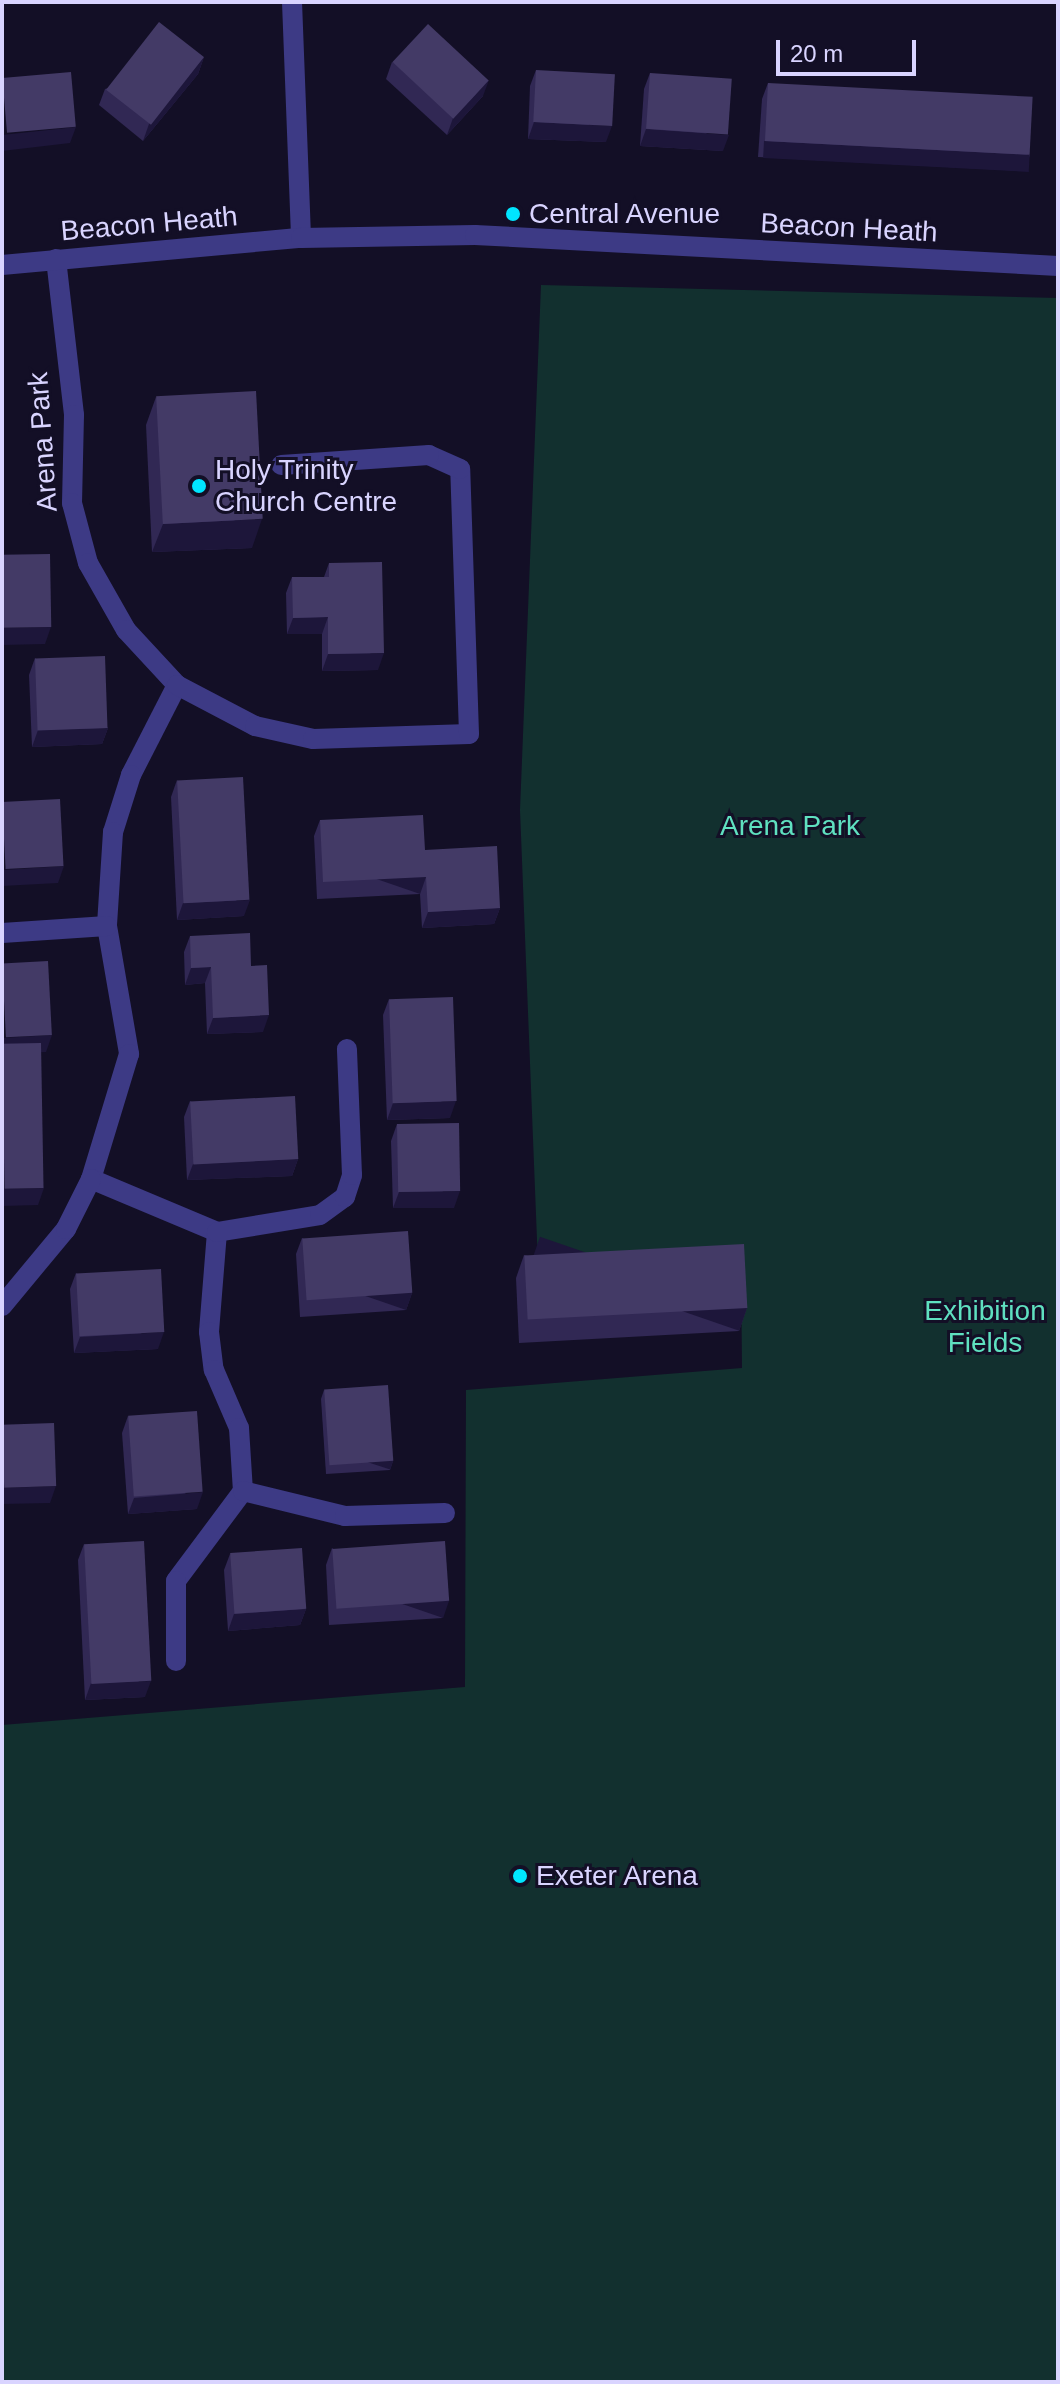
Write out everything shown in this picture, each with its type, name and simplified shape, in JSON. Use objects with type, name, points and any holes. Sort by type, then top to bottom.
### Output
[{"type":"street","points":[[292,9],[301,238]]},
{"type":"street","name":"Beacon Heath","points":[[2,265],[301,238],[475,235],[1058,266]]},
{"type":"street","name":"Arena Park","points":[[56,259],[74,415],[72,503],[88,563],[126,630],[177,685],[255,726],[313,739],[469,734],[460,469],[429,455],[281,465]]},
{"type":"street","points":[[2,1306],[66,1229],[91,1179],[129,1054],[107,926],[113,832],[131,775],[177,685]]},
{"type":"street","points":[[2,933],[107,926]]},
{"type":"street","points":[[91,1179],[217,1232],[320,1215],[345,1197],[352,1175],[347,1049]]},
{"type":"street","points":[[176,1661],[176,1581],[243,1491],[239,1428],[214,1370],[209,1332],[217,1232]]},
{"type":"street","points":[[243,1491],[345,1516],[445,1513]]},
{"type":"green space","name":"Exhibition Fields","points":[[541,285],[1058,298],[1058,2382],[2,2382],[2,1725],[465,1687],[466,1390],[742,1368],[741,1261],[538,1265],[520,810]]},
{"type":"building","points":[[159,22],[204,57],[151,125],[106,90]]},
{"type":"building","points":[[428,24],[489,81],[453,119],[393,62]]},
{"type":"building","points":[[536,70],[615,74],[612,126],[533,122]]},
{"type":"building","points":[[71,72],[76,127],[7,133],[2,78]]},
{"type":"building","points":[[650,73],[732,79],[728,135],[646,129]]},
{"type":"building","points":[[768,83],[1033,97],[1030,155],[765,141]]},
{"type":"building","name":"Holy Trinity Church Centre","points":[[256,391],[263,519],[163,524],[156,396]]},
{"type":"building","points":[[50,554],[51,627],[3,628],[2,555]]},
{"type":"building","points":[[382,562],[384,653],[328,654],[328,617],[293,618],[292,577],[329,577],[329,563]]},
{"type":"building","points":[[105,656],[108,728],[38,730],[35,658]]},
{"type":"building","points":[[243,777],[249,900],[184,903],[177,780]]},
{"type":"building","points":[[60,799],[64,866],[6,869],[2,802]]},
{"type":"building","points":[[423,815],[425,850],[497,846],[500,908],[428,912],[426,877],[323,882],[320,820]]},
{"type":"building","points":[[250,933],[251,966],[267,965],[269,1015],[213,1018],[211,967],[191,968],[190,936]]},
{"type":"building","points":[[48,961],[52,1035],[6,1037],[2,963]]},
{"type":"building","points":[[453,997],[457,1101],[393,1103],[389,999]]},
{"type":"building","points":[[41,1043],[44,1188],[5,1189],[2,1044]]},
{"type":"building","points":[[295,1096],[298,1159],[193,1164],[190,1101]]},
{"type":"building","points":[[459,1123],[460,1191],[398,1192],[397,1124]]},
{"type":"building","points":[[408,1231],[412,1293],[307,1300],[302,1238]]},
{"type":"building","points":[[744,1244],[747,1308],[528,1319],[524,1256]]},
{"type":"building","points":[[161,1269],[164,1332],[79,1336],[76,1273]]},
{"type":"building","points":[[388,1385],[393,1461],[329,1465],[324,1389]]},
{"type":"building","points":[[197,1411],[203,1492],[134,1497],[128,1416]]},
{"type":"building","points":[[54,1423],[56,1486],[4,1488],[2,1425]]},
{"type":"building","points":[[144,1541],[151,1681],[91,1684],[84,1544]]},
{"type":"building","points":[[445,1541],[449,1601],[336,1609],[332,1549]]},
{"type":"building","points":[[302,1548],[306,1609],[234,1614],[230,1553]]},
{"type":"place","name":"Central Avenue","points":[[513,214]]},
{"type":"place","name":"Holy Trinity Church Centre","points":[[199,486]]},
{"type":"place","name":"Exeter Arena","points":[[520,1876]]}]
